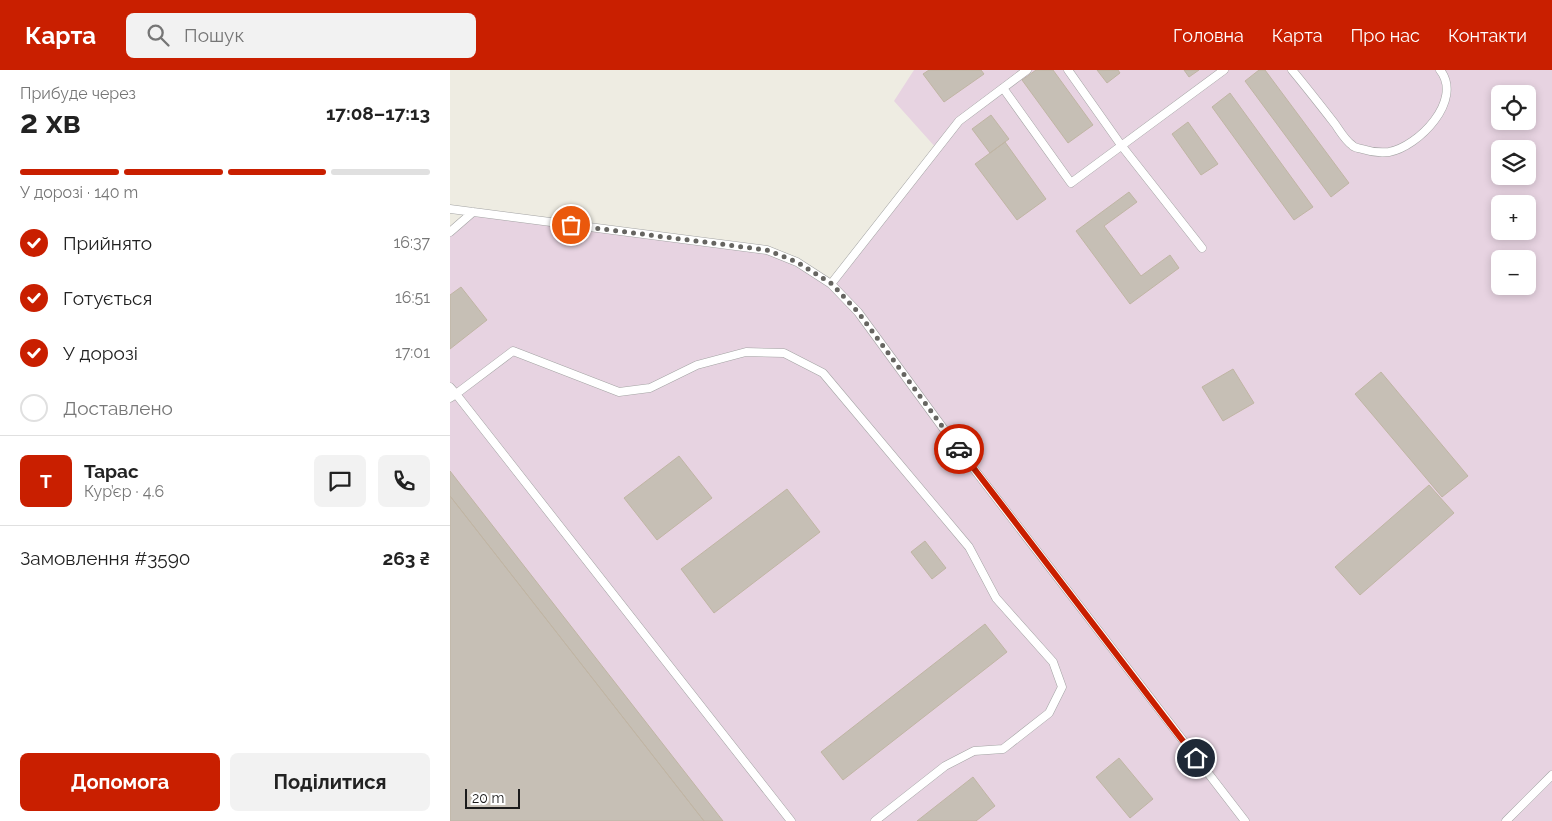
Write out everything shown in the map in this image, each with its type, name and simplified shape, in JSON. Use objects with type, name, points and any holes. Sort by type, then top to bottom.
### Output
[{"type":"lane","points":[[832,284],[959,121],[1027,70]]},
{"type":"lane","points":[[1068,70],[1121,145],[1202,248]]},
{"type":"lane","points":[[1003,88],[1071,183],[1224,70]]},
{"type":"lane","points":[[1292,70],[1352,146],[1370,152],[1389,152],[1407,145],[1439,116],[1445,102],[1446,88],[1444,74],[1440,70]]},
{"type":"lane","points":[[450,209],[767,250],[797,262],[832,284],[858,312],[954,443],[1245,821]]},
{"type":"lane","points":[[450,232],[473,212]]},
{"type":"lane","points":[[453,396],[513,351],[619,392],[650,388],[697,365],[746,352],[784,353],[823,373],[969,547],[996,598],[1053,662],[1062,687],[1049,713],[1003,749],[974,752],[944,766],[875,821]]},
{"type":"lane","points":[[450,386],[453,396],[791,821]]},
{"type":"lane","points":[[1506,821],[1552,775]]},
{"type":"shaded area","points":[[914,70],[1552,70],[1552,821],[450,821],[450,232],[473,212],[767,250],[831,284],[937,149],[894,101]]},
{"type":"building","points":[[929,70],[981,70],[984,74],[944,102],[923,74]]},
{"type":"building","points":[[1036,70],[1053,70],[1093,125],[1068,143],[1022,80]]},
{"type":"building","points":[[1097,70],[1118,70],[1120,73],[1107,83]]},
{"type":"building","points":[[1184,70],[1199,70],[1189,77]]},
{"type":"building","points":[[1259,70],[1265,70],[1349,183],[1331,197],[1245,81]]},
{"type":"building","points":[[1230,93],[1313,207],[1294,220],[1212,107]]},
{"type":"building","points":[[991,115],[1009,139],[990,153],[972,129]]},
{"type":"building","points":[[1188,122],[1218,164],[1201,175],[1172,134]]},
{"type":"building","points":[[1005,142],[1046,199],[1017,220],[975,164]]},
{"type":"building","points":[[1129,192],[1137,202],[1104,226],[1141,276],[1170,255],[1179,268],[1130,304],[1076,231]]},
{"type":"building","points":[[461,287],[487,320],[450,349],[450,295]]},
{"type":"building","points":[[1233,369],[1254,403],[1223,421],[1202,387]]},
{"type":"building","points":[[1381,372],[1468,476],[1442,497],[1355,394]]},
{"type":"building","points":[[679,456],[712,498],[657,540],[624,498]]},
{"type":"building","points":[[450,471],[723,821],[704,821],[450,496]]},
{"type":"building","points":[[1429,485],[1454,513],[1360,595],[1335,567]]},
{"type":"building","points":[[787,489],[820,532],[714,613],[681,569]]},
{"type":"building","points":[[450,496],[704,821],[450,821]]},
{"type":"building","points":[[925,541],[946,568],[932,579],[911,552]]},
{"type":"building","points":[[985,624],[1007,652],[843,780],[821,752]]},
{"type":"building","points":[[1119,758],[1153,799],[1130,818],[1096,777]]},
{"type":"building","points":[[973,777],[995,806],[976,821],[917,821]]},
{"type":"way so far","points":[[571,225],[767,250],[797,262],[832,284],[858,312],[959,449]]},
{"type":"route","points":[[959,449],[1196,758]]}]
